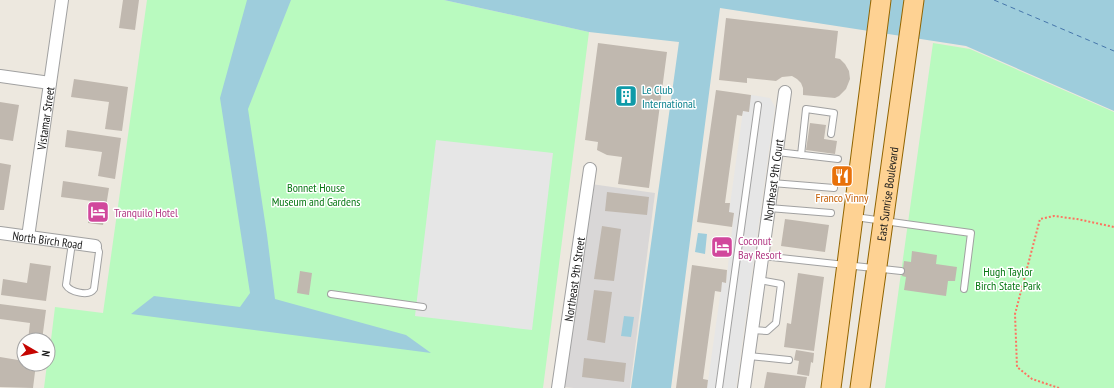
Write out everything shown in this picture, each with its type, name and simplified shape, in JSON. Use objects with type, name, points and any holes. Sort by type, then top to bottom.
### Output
[{"type":"main road","points":[[831,388],[881,0]]},
{"type":"main road","name":"East Sunrise Boulevard","points":[[860,388],[914,0]]},
{"type":"street","name":"Vistamar Street","points":[[28,237],[62,0]]},
{"type":"street","points":[[0,76],[50,83]]},
{"type":"street","name":"Northeast 9th Court","points":[[744,388],[785,92]]},
{"type":"street","name":"Northeast 9th Street","points":[[558,388],[590,170]]},
{"type":"street","name":"North Birch Road","points":[[0,233],[95,246]]},
{"type":"lane","points":[[719,388],[758,105]]},
{"type":"lane","points":[[801,155],[806,110],[834,113],[831,134]]},
{"type":"lane","points":[[777,152],[838,159]]},
{"type":"lane","points":[[772,183],[834,188]]},
{"type":"lane","points":[[769,208],[832,213]]},
{"type":"lane","points":[[853,217],[971,233],[964,289]]},
{"type":"lane","points":[[72,243],[66,285],[68,289],[88,293],[92,292],[94,289],[99,252],[95,246]]},
{"type":"lane","points":[[762,256],[847,264],[901,272]]},
{"type":"lane","points":[[752,330],[767,331],[776,323],[781,284],[759,280]]},
{"type":"lane","points":[[331,294],[423,307]]},
{"type":"lane","points":[[749,356],[789,360]]},
{"type":"path","points":[[1059,388],[1032,379],[1017,367],[1015,314],[1040,219],[1054,216],[1114,227]]},
{"type":"shaded area","points":[[751,95],[770,98],[775,107],[736,388],[707,388],[722,282],[726,283],[734,213],[729,212],[743,111],[748,112]]},
{"type":"shaded area","points":[[436,140],[553,153],[532,330],[415,316]]},
{"type":"shaded area","points":[[591,184],[655,193],[630,388],[563,387]]},
{"type":"green space","name":"Bonnet House Museum and Gardens","points":[[147,0],[444,0],[589,32],[543,388],[44,388],[46,372],[56,372],[56,332],[52,332],[55,307],[103,313]]},
{"type":"green space","name":"Hugh Taylor Birch State Park","points":[[933,43],[970,49],[1114,112],[1114,388],[885,388]]},
{"type":"water","points":[[247,0],[291,0],[248,109],[275,299],[406,335],[431,353],[131,314],[154,296],[240,307],[250,293],[220,98]]},
{"type":"water","points":[[444,0],[1114,0],[1114,111],[966,46],[720,8],[671,388],[631,388],[679,42],[589,32]]},
{"type":"water","points":[[698,233],[707,234],[705,254],[695,252]]},
{"type":"water","points":[[624,316],[634,317],[631,337],[621,336]]},
{"type":"building","points":[[123,0],[139,0],[135,30],[119,28]]},
{"type":"building","points":[[726,18],[838,31],[835,58],[840,59],[849,71],[850,79],[846,89],[835,98],[803,95],[801,83],[792,76],[782,77],[776,81],[747,78],[747,83],[719,80]]},
{"type":"building","name":"Le Club International","points":[[598,43],[667,52],[649,188],[618,184],[622,157],[607,155],[597,150],[598,142],[585,140]]},
{"type":"building","points":[[74,79],[128,87],[122,131],[105,129],[109,102],[71,97]]},
{"type":"building","points":[[716,90],[751,95],[749,112],[743,111],[742,116],[737,115],[725,203],[730,203],[729,212],[734,213],[732,227],[697,222]]},
{"type":"building","points":[[0,102],[19,105],[13,141],[0,139]]},
{"type":"building","points":[[810,123],[826,125],[824,139],[837,141],[835,154],[806,150]]},
{"type":"building","points":[[67,130],[121,138],[115,179],[98,176],[102,152],[65,147]]},
{"type":"building","points":[[0,163],[11,165],[4,210],[0,210]]},
{"type":"building","name":"Tranquilo Hotel","points":[[63,181],[109,188],[103,225],[88,223],[92,201],[61,197]]},
{"type":"building","points":[[607,192],[649,197],[647,215],[605,211]]},
{"type":"building","points":[[785,219],[829,225],[825,252],[781,246]]},
{"type":"building","points":[[602,226],[621,229],[614,281],[594,279]]},
{"type":"building","points":[[912,251],[937,255],[936,264],[957,267],[955,281],[948,281],[946,296],[904,290],[906,277],[902,276],[904,261],[911,262]]},
{"type":"building","points":[[30,263],[51,266],[46,301],[1,295],[3,279],[27,283]]},
{"type":"building","points":[[692,265],[727,270],[726,283],[722,282],[721,292],[715,291],[703,379],[708,380],[707,388],[676,388]]},
{"type":"building","points":[[300,271],[312,273],[309,295],[297,293]]},
{"type":"building","points":[[798,273],[824,277],[814,351],[784,347],[787,323],[791,324]]},
{"type":"building","points":[[594,290],[612,292],[605,343],[587,340]]},
{"type":"building","points":[[0,304],[46,310],[43,332],[29,332],[30,323],[0,319]]},
{"type":"building","points":[[796,350],[814,353],[809,376],[797,374],[799,361],[794,360]]},
{"type":"building","points":[[0,357],[16,360],[16,372],[35,372],[33,388],[0,387]]},
{"type":"building","points":[[584,358],[626,363],[624,382],[582,377]]},
{"type":"building","points":[[767,372],[807,377],[805,388],[764,388]]},
{"type":"ferry route","points":[[994,0],[1114,51]]},
{"type":"place","name":"Le Club International","points":[[626,96]]},
{"type":"place","name":"Franco Vinny","points":[[842,176]]},
{"type":"place","name":"Tranquilo Hotel","points":[[98,212]]},
{"type":"place","name":"Coconut Bay Resort","points":[[722,247]]}]
